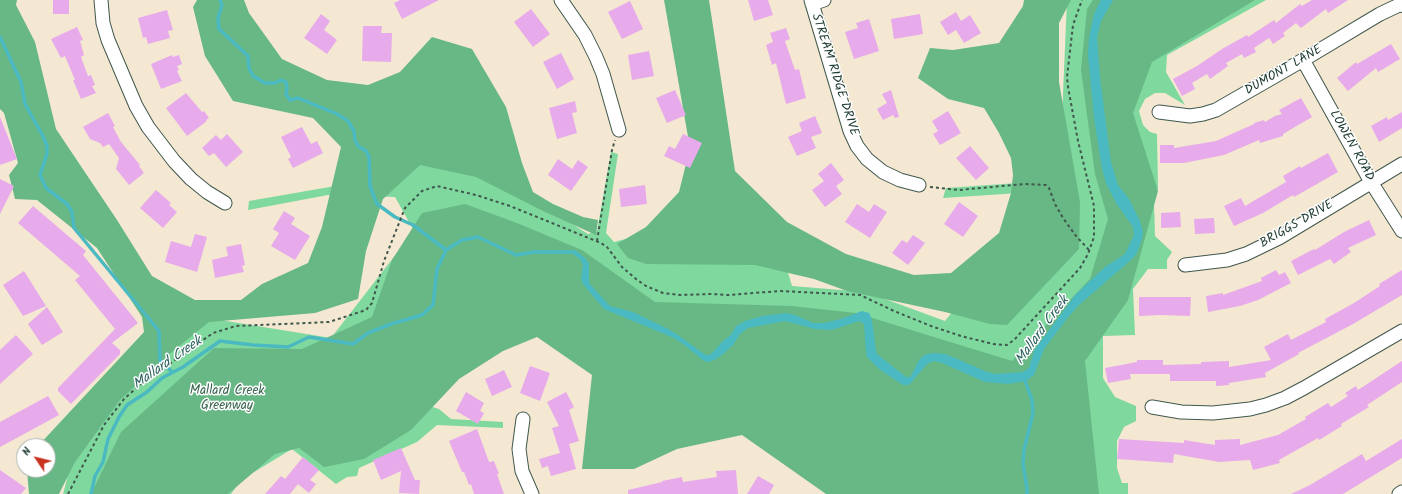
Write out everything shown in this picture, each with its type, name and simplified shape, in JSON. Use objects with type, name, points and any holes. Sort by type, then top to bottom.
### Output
[{"type":"street","points":[[101,0],[103,23],[108,40],[136,106],[148,127],[174,161],[191,178],[207,192],[226,203]]},
{"type":"street","points":[[561,0],[585,35],[596,57],[603,74],[619,130]]},
{"type":"street","name":"STREAM RIDGE DRIVE","points":[[815,1],[850,131],[857,146],[873,165],[883,172],[900,180],[919,185]]},
{"type":"street","name":"DUMONT LANE","points":[[1159,112],[1190,116],[1216,110],[1304,60],[1380,14],[1402,5]]},
{"type":"street","name":"LOWEN ROAD","points":[[1304,60],[1371,182],[1402,231]]},
{"type":"street","name":"BRIGGS DRIVE","points":[[1185,265],[1227,260],[1246,254],[1279,238],[1402,164]]},
{"type":"street","points":[[1152,407],[1181,412],[1213,413],[1243,410],[1266,405],[1285,398],[1304,388],[1402,331]]},
{"type":"street","points":[[523,420],[519,449],[522,471],[532,494]]},
{"type":"path","points":[[68,494],[104,425],[124,399],[141,384],[212,332],[236,326],[329,322],[366,310],[372,303],[384,261],[405,208],[422,191],[437,186],[476,195],[510,206],[597,241],[607,247],[622,267],[636,279],[646,286],[662,293],[680,295],[728,295],[780,291],[860,295],[894,311],[961,336],[1003,345],[1014,340],[1080,268],[1090,250],[1095,231],[1094,206],[1078,141],[1067,77],[1073,25],[1082,0]]},
{"type":"path","points":[[597,241],[612,150],[619,130]]},
{"type":"path","points":[[919,185],[960,190],[1024,184],[1046,185],[1049,188],[1054,202],[1063,218],[1076,236],[1090,250]]},
{"type":"green space","points":[[0,0],[17,0],[16,5],[35,42],[56,129],[117,220],[152,276],[195,300],[241,300],[262,284],[308,263],[322,227],[341,147],[313,118],[233,101],[205,56],[193,7],[197,0],[244,0],[249,13],[282,59],[327,80],[368,85],[400,72],[432,37],[472,49],[506,107],[522,163],[533,192],[553,204],[583,217],[598,220],[596,235],[543,211],[476,177],[420,165],[383,199],[366,251],[358,299],[315,313],[209,322],[173,351],[120,400],[75,462],[59,494],[29,494],[28,478],[56,478],[56,438],[45,438],[144,332],[142,317],[97,248],[37,200],[15,199],[9,175],[18,163],[4,113],[0,109]]},
{"type":"green space","points":[[664,0],[709,0],[735,171],[787,222],[846,254],[914,275],[951,273],[999,233],[1011,193],[1013,175],[1011,158],[999,133],[984,108],[948,99],[918,78],[930,48],[953,50],[999,43],[1023,6],[1024,0],[1071,0],[1059,23],[1059,82],[1080,202],[1079,249],[1007,325],[990,324],[945,312],[847,291],[814,279],[755,265],[646,264],[628,258],[617,244],[646,227],[679,192],[690,148]]},
{"type":"green space","name":"Mallard Creek Greenway","points":[[1067,0],[1266,0],[1167,55],[1166,72],[1185,105],[1165,93],[1155,93],[1145,99],[1139,111],[1143,125],[1150,132],[1157,134],[1158,187],[1154,203],[1155,236],[1172,252],[1167,260],[1167,269],[1148,269],[1133,289],[1135,335],[1103,336],[1103,378],[1115,397],[1136,406],[1136,421],[1124,427],[1117,441],[1117,468],[1122,483],[1128,483],[1128,494],[1055,494],[1039,368],[600,305],[371,387],[439,409],[451,419],[503,422],[503,428],[437,425],[417,442],[359,468],[357,476],[347,477],[336,484],[292,449],[241,480],[231,494],[63,494],[80,429],[177,313],[331,338],[414,231],[395,197],[328,195],[248,210],[249,201],[387,177],[358,124],[499,178],[588,234],[597,231],[611,152],[618,154],[606,233],[614,242],[767,202],[792,286],[866,292],[945,321],[1050,191],[943,198],[946,188],[1032,182],[1061,141]]},
{"type":"green space","points":[[1093,0],[1255,0],[1152,62],[1133,113],[1158,191],[1128,300],[1085,361],[1099,494],[826,494],[742,435],[677,449],[634,469],[582,469],[592,375],[537,337],[503,351],[459,379],[411,430],[364,459],[324,467],[299,448],[275,454],[228,494],[91,494],[121,432],[214,348],[302,349],[372,317],[392,260],[422,213],[465,204],[517,223],[582,250],[655,302],[792,306],[856,313],[1012,361],[1090,279],[1108,219],[1095,174],[1081,70],[1087,9]]},
{"type":"water","points":[[1101,0],[1113,0],[1101,21],[1097,37],[1100,78],[1111,162],[1118,185],[1129,199],[1140,221],[1143,232],[1142,239],[1137,253],[1132,259],[1079,305],[1069,316],[1044,349],[1034,375],[1026,381],[1008,384],[985,382],[934,361],[927,364],[909,385],[903,385],[879,369],[867,357],[864,324],[859,321],[832,330],[815,329],[785,321],[748,328],[740,334],[733,345],[722,355],[708,362],[704,361],[674,338],[604,309],[583,284],[581,279],[583,265],[580,259],[573,254],[575,250],[589,263],[589,283],[610,306],[633,312],[668,329],[704,354],[709,355],[731,335],[736,326],[745,321],[762,316],[787,313],[813,323],[824,323],[841,319],[862,311],[869,313],[871,317],[877,354],[906,377],[910,377],[919,360],[923,356],[934,353],[945,354],[995,374],[1023,372],[1029,368],[1034,351],[1038,345],[1076,294],[1105,267],[1125,254],[1134,235],[1133,227],[1116,203],[1106,183],[1102,169],[1094,118],[1088,55],[1089,38],[1094,14]]},
{"type":"building","points":[[53,0],[69,0],[69,14],[53,14]]},
{"type":"building","points":[[400,0],[439,0],[402,19],[394,3]]},
{"type":"building","points":[[748,0],[768,0],[773,15],[754,21]]},
{"type":"building","points":[[1312,0],[1348,0],[1328,13],[1326,9],[1301,28],[1296,23],[1283,33],[1285,36],[1273,44],[1269,38],[1254,48],[1256,52],[1244,58],[1242,54],[1226,63],[1228,66],[1210,79],[1207,74],[1192,83],[1195,89],[1182,96],[1173,79],[1247,35],[1248,37],[1274,20],[1276,23],[1300,4],[1302,6]]},
{"type":"building","points":[[630,1],[643,29],[622,39],[608,12]]},
{"type":"building","points":[[531,9],[550,34],[533,47],[514,22]]},
{"type":"building","points":[[167,10],[173,30],[168,31],[170,38],[148,44],[146,37],[143,38],[138,18]]},
{"type":"building","points":[[956,12],[961,21],[970,15],[981,33],[964,43],[956,30],[948,35],[940,22]]},
{"type":"building","points":[[321,14],[330,21],[324,30],[337,40],[327,54],[304,38]]},
{"type":"building","points":[[920,14],[923,34],[894,39],[891,19]]},
{"type":"building","points":[[869,19],[879,51],[854,59],[845,32],[858,28],[856,23]]},
{"type":"building","points":[[363,26],[382,26],[381,33],[392,33],[391,62],[362,61]]},
{"type":"building","points":[[77,27],[83,40],[80,41],[84,55],[81,57],[88,76],[91,75],[95,85],[92,86],[96,93],[81,99],[65,56],[61,58],[51,39]]},
{"type":"building","points":[[786,28],[790,39],[785,41],[795,70],[799,69],[806,98],[786,104],[776,63],[772,65],[766,45],[773,42],[770,33]]},
{"type":"building","points":[[1391,44],[1400,59],[1378,72],[1376,68],[1348,91],[1337,78],[1356,62],[1357,64]]},
{"type":"building","points":[[649,51],[654,76],[632,80],[628,55]]},
{"type":"building","points":[[561,53],[574,79],[557,89],[543,62]]},
{"type":"building","points":[[172,55],[173,57],[179,55],[182,64],[177,66],[179,70],[177,71],[182,81],[161,89],[151,64]]},
{"type":"building","points":[[675,90],[686,115],[667,123],[656,98]]},
{"type":"building","points":[[891,90],[899,117],[895,118],[893,115],[883,120],[877,109],[887,103],[882,94]]},
{"type":"building","points":[[186,93],[209,118],[187,136],[166,108]]},
{"type":"building","points":[[1301,98],[1312,117],[1283,134],[1283,136],[1260,143],[1259,140],[1224,155],[1184,163],[1160,163],[1160,145],[1174,145],[1174,148],[1216,141],[1254,123],[1264,120],[1265,122],[1282,114],[1279,110]]},
{"type":"building","points":[[575,101],[577,112],[572,113],[577,133],[557,139],[549,108]]},
{"type":"building","points":[[948,111],[961,133],[940,145],[933,134],[938,131],[932,121]]},
{"type":"building","points":[[1402,112],[1402,128],[1379,142],[1371,126],[1387,117],[1388,120]]},
{"type":"building","points":[[108,113],[121,142],[140,165],[139,166],[144,173],[129,185],[116,169],[119,158],[109,144],[103,147],[100,143],[90,139],[83,127]]},
{"type":"building","points":[[815,116],[822,133],[811,137],[816,148],[797,156],[788,137],[802,131],[799,123]]},
{"type":"building","points":[[0,117],[17,159],[0,165]]},
{"type":"building","points":[[302,127],[311,144],[317,141],[323,153],[293,168],[288,159],[291,157],[281,137]]},
{"type":"building","points":[[227,134],[243,152],[226,167],[214,153],[209,156],[202,148],[216,135],[221,140]]},
{"type":"building","points":[[683,134],[702,143],[690,168],[664,156],[669,146],[675,149]]},
{"type":"building","points":[[970,146],[989,168],[976,180],[956,158]]},
{"type":"building","points":[[1328,153],[1338,172],[1294,197],[1293,195],[1263,213],[1234,226],[1224,206],[1241,198],[1245,206],[1286,182],[1283,176]]},
{"type":"building","points":[[558,159],[572,169],[578,160],[588,167],[571,191],[548,175]]},
{"type":"building","points":[[831,163],[844,180],[836,186],[842,194],[825,207],[812,190],[824,181],[818,174]]},
{"type":"building","points":[[0,179],[14,186],[0,214]]},
{"type":"building","points":[[645,185],[647,204],[621,207],[619,189]]},
{"type":"building","points":[[156,190],[171,203],[169,205],[177,212],[163,228],[140,208]]},
{"type":"building","points":[[959,202],[978,216],[963,237],[944,224]]},
{"type":"building","points":[[857,204],[869,212],[874,204],[887,212],[870,238],[845,222]]},
{"type":"building","points":[[33,206],[86,251],[83,255],[138,323],[112,343],[120,350],[120,354],[71,404],[58,391],[58,388],[115,329],[75,280],[80,276],[18,223]]},
{"type":"building","points":[[284,211],[295,218],[291,224],[310,236],[295,260],[271,246],[279,233],[273,229]]},
{"type":"building","points":[[1180,212],[1181,227],[1161,228],[1161,213]]},
{"type":"building","points":[[1214,218],[1215,233],[1195,234],[1194,219]]},
{"type":"building","points":[[1369,220],[1376,235],[1348,248],[1351,252],[1334,264],[1330,259],[1298,275],[1291,261],[1314,249],[1315,250],[1344,232]]},
{"type":"building","points":[[195,234],[207,237],[197,272],[165,262],[171,241],[191,247]]},
{"type":"building","points":[[913,235],[925,243],[908,265],[892,253],[902,240],[907,243]]},
{"type":"building","points":[[241,244],[245,265],[242,266],[244,272],[215,278],[212,260],[228,256],[226,247]]},
{"type":"building","points":[[1276,270],[1279,275],[1285,272],[1291,283],[1258,300],[1240,306],[1208,312],[1206,296],[1223,293],[1223,295],[1262,281],[1261,278]]},
{"type":"building","points":[[1402,270],[1402,295],[1353,324],[1298,353],[1299,354],[1265,373],[1266,377],[1229,383],[1229,385],[1216,386],[1216,381],[1170,381],[1170,374],[1130,374],[1131,379],[1108,383],[1105,368],[1137,362],[1137,360],[1163,360],[1163,365],[1201,364],[1201,362],[1229,361],[1229,367],[1271,360],[1264,347],[1288,334],[1291,340],[1326,322],[1325,319],[1354,303],[1380,286],[1379,284]]},
{"type":"building","points":[[24,271],[46,306],[23,316],[3,285]]},
{"type":"building","points":[[1139,297],[1191,297],[1190,316],[1139,316]]},
{"type":"building","points":[[47,307],[63,332],[42,345],[28,324]]},
{"type":"building","points":[[16,335],[33,354],[0,384],[0,350]]},
{"type":"building","points":[[1402,361],[1402,382],[1367,405],[1369,407],[1341,424],[1342,426],[1319,440],[1318,438],[1279,460],[1280,463],[1253,470],[1250,460],[1219,462],[1174,454],[1173,463],[1117,459],[1119,439],[1184,443],[1184,440],[1215,445],[1215,440],[1240,439],[1240,445],[1278,435],[1306,419],[1305,417],[1328,403],[1331,407],[1348,396],[1345,393],[1356,386],[1358,390]]},
{"type":"building","points":[[530,366],[550,373],[540,401],[520,393]]},
{"type":"building","points":[[504,370],[512,387],[492,396],[485,379]]},
{"type":"building","points":[[466,392],[484,403],[480,411],[484,413],[478,424],[456,411]]},
{"type":"building","points":[[566,392],[574,407],[569,410],[579,441],[569,444],[576,469],[551,476],[548,466],[542,468],[539,459],[560,453],[552,428],[559,426],[547,402]]},
{"type":"building","points":[[48,396],[59,415],[0,447],[0,422]]},
{"type":"building","points":[[477,429],[489,462],[494,461],[504,494],[474,494],[471,484],[469,485],[464,472],[462,472],[449,441]]},
{"type":"building","points":[[1402,439],[1402,458],[1343,494],[1291,494],[1310,485],[1362,454],[1366,461]]},
{"type":"building","points":[[401,448],[415,480],[420,480],[419,494],[399,493],[401,471],[381,480],[373,460]]},
{"type":"building","points":[[303,457],[319,470],[310,480],[316,484],[309,493],[298,484],[290,494],[265,494],[281,476],[285,479]]},
{"type":"building","points":[[0,470],[26,488],[21,494],[0,494]]},
{"type":"building","points":[[736,470],[738,494],[628,494],[628,490],[662,481],[682,477],[683,482],[717,477],[716,471]]},
{"type":"building","points":[[758,476],[774,485],[769,494],[747,494]]},
{"type":"waterway","points":[[220,0],[222,5],[218,18],[219,29],[248,56],[249,68],[253,76],[265,83],[275,83],[281,80],[286,82],[286,94],[290,100],[298,98],[337,114],[348,121],[354,131],[355,140],[358,146],[366,151],[369,157],[370,186],[377,204],[395,217],[413,225],[446,250]]},
{"type":"waterway","points":[[0,37],[21,82],[25,104],[47,146],[47,154],[40,175],[46,188],[67,204],[72,212],[74,228],[159,331],[160,360],[172,372]]},
{"type":"waterway","name":"Mallard Creek","points":[[91,494],[95,476],[103,462],[108,439],[127,405],[147,392],[162,378],[183,367],[220,341],[288,347],[309,337],[353,344],[368,333],[391,324],[422,315],[433,305],[437,269],[446,250],[462,240],[478,237],[516,255],[534,252],[574,252],[577,254]]},
{"type":"waterway","points":[[1024,378],[1032,400],[1033,413],[1024,450],[1023,464],[1027,494]]}]
